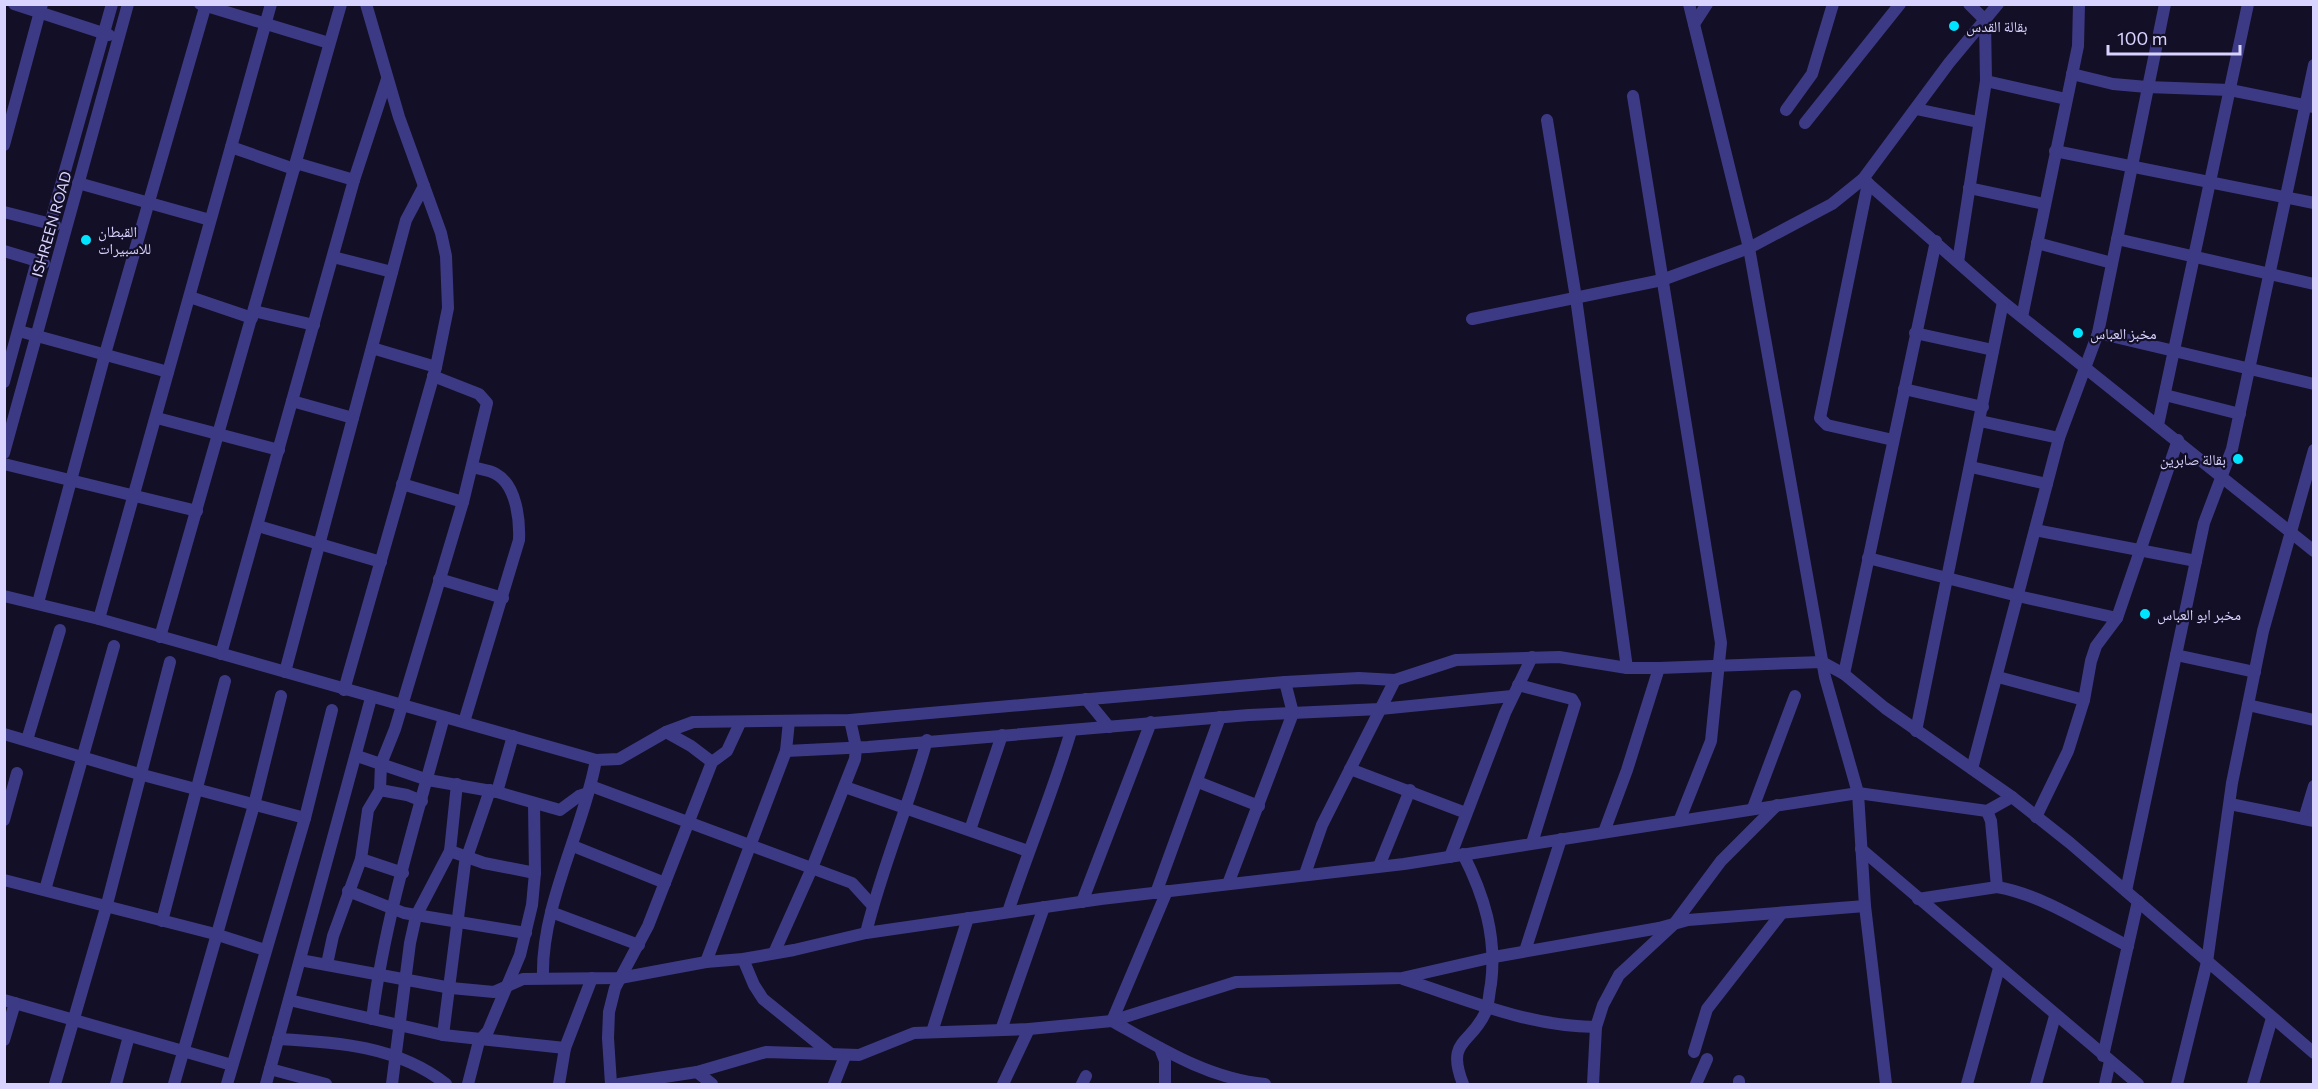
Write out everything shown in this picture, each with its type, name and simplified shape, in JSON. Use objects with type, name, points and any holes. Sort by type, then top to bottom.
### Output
[{"type":"street","points":[[14,4],[41,8],[119,39]]},
{"type":"street","points":[[50,224],[112,4]]},
{"type":"street","name":"ISHREEN ROAD","points":[[4,453],[8,428],[36,336],[128,4]]},
{"type":"street","points":[[99,620],[271,4]]},
{"type":"street","points":[[160,638],[341,4]]},
{"type":"street","points":[[344,690],[434,371],[448,308],[446,256],[441,233],[387,79],[366,4]]},
{"type":"street","points":[[1689,4],[1749,248],[1822,662],[1858,793],[1865,906],[1886,1084]]},
{"type":"street","points":[[1694,24],[1707,4]]},
{"type":"street","points":[[1786,110],[1812,74],[1833,4]]},
{"type":"street","points":[[1805,123],[1900,4]]},
{"type":"street","points":[[1958,262],[1986,81],[1985,20],[1969,4]]},
{"type":"street","points":[[1472,319],[1662,280],[1749,248],[1832,204],[1866,181],[1916,109],[1998,4]]},
{"type":"street","points":[[2022,317],[2078,46],[2079,4]]},
{"type":"street","points":[[1971,769],[1998,677],[2058,438],[2087,368],[2098,333],[2165,4]]},
{"type":"street","points":[[2158,425],[2248,4]]},
{"type":"street","points":[[38,603],[70,479],[204,5],[265,26],[329,43]]},
{"type":"street","points":[[4,145],[41,8]]},
{"type":"street","points":[[2126,891],[2204,523],[2232,449],[2250,370],[2286,198],[2309,106],[2313,65]]},
{"type":"street","points":[[2072,74],[2113,84],[2230,90],[2309,106]]},
{"type":"street","points":[[221,654],[354,180],[387,79]]},
{"type":"street","points":[[1986,81],[2066,99]]},
{"type":"street","points":[[1632,96],[1721,643],[1711,741],[1680,819]]},
{"type":"street","points":[[83,106],[99,109]]},
{"type":"street","points":[[1916,109],[1978,122]]},
{"type":"street","points":[[1547,120],[1576,298],[1627,668]]},
{"type":"street","points":[[231,147],[354,180]]},
{"type":"street","points":[[2055,151],[2313,203]]},
{"type":"street","points":[[1866,181],[2003,302],[2313,551]]},
{"type":"street","points":[[1866,181],[1820,418],[1827,425],[1893,440]]},
{"type":"street","points":[[78,183],[210,220]]},
{"type":"street","points":[[285,672],[392,272],[410,210],[424,186]]},
{"type":"street","points":[[1969,188],[2044,204]]},
{"type":"street","points":[[4,212],[65,228]]},
{"type":"street","points":[[2117,239],[2313,284]]},
{"type":"street","points":[[1844,674],[1936,241]]},
{"type":"street","points":[[2037,243],[2112,263]]},
{"type":"street","points":[[4,251],[54,266]]},
{"type":"street","points":[[333,257],[392,272]]},
{"type":"street","points":[[4,382],[38,261]]},
{"type":"street","points":[[190,297],[253,314],[314,325]]},
{"type":"street","points":[[1917,731],[2003,302]]},
{"type":"street","points":[[19,331],[168,372]]},
{"type":"street","points":[[1915,333],[1993,350]]},
{"type":"street","points":[[2098,333],[2174,353],[2313,384]]},
{"type":"street","points":[[327,964],[333,936],[361,860],[368,810],[380,790],[381,764],[402,705],[463,502],[487,403],[479,394],[434,371],[372,348]]},
{"type":"street","points":[[1904,389],[1983,407]]},
{"type":"street","points":[[2165,395],[2240,414]]},
{"type":"street","points":[[292,401],[353,418]]},
{"type":"street","points":[[157,418],[279,450]]},
{"type":"street","points":[[1980,421],[2058,438]]},
{"type":"street","points":[[2036,817],[2068,751],[2084,700],[2096,646],[2117,618],[2178,441]]},
{"type":"street","points":[[2177,1084],[2207,962],[2230,804],[2255,672],[2274,586],[2313,450]]},
{"type":"street","points":[[4,464],[197,511]]},
{"type":"street","points":[[464,722],[503,598],[519,540],[520,520],[515,500],[497,474],[472,467]]},
{"type":"street","points":[[1971,467],[2047,484]]},
{"type":"street","points":[[402,484],[463,502]]},
{"type":"street","points":[[258,526],[381,562]]},
{"type":"street","points":[[2036,530],[2196,561]]},
{"type":"street","points":[[1868,558],[2018,596],[2117,618]]},
{"type":"street","points":[[440,579],[503,598]]},
{"type":"street","points":[[4,596],[38,603],[596,760],[619,759],[666,732],[693,722],[850,720],[1285,682],[1359,678],[1395,680],[1456,660],[1559,657],[1627,668],[1822,662],[1844,674],[1917,731],[2012,797],[2138,901],[2313,1053]]},
{"type":"street","points":[[27,740],[60,630]]},
{"type":"street","points":[[45,890],[114,646]]},
{"type":"street","points":[[2176,655],[2255,672]]},
{"type":"street","points":[[1464,1084],[1457,1063],[1457,1052],[1460,1044],[1487,1009],[1494,957],[1483,898],[1456,856],[1466,813],[1512,696],[1532,657]]},
{"type":"street","points":[[55,1084],[106,908],[139,774],[170,662]]},
{"type":"street","points":[[1604,832],[1627,770],[1659,668]]},
{"type":"street","points":[[1998,677],[2084,700]]},
{"type":"street","points":[[1305,874],[1322,825],[1395,680]]},
{"type":"street","points":[[162,921],[225,681]]},
{"type":"street","points":[[1228,884],[1293,713],[1285,682]]},
{"type":"street","points":[[1518,685],[1572,699],[1575,704],[1532,843]]},
{"type":"street","points":[[174,1084],[215,934],[254,805],[280,696]]},
{"type":"street","points":[[786,751],[1071,731],[1220,717],[1380,709],[1512,696]]},
{"type":"street","points":[[1753,808],[1795,696]]},
{"type":"street","points":[[266,1084],[371,698]]},
{"type":"street","points":[[1086,699],[1109,727]]},
{"type":"street","points":[[2248,705],[2313,720]]},
{"type":"street","points":[[227,1084],[304,818],[332,710]]},
{"type":"street","points":[[372,1019],[378,975],[393,909],[444,717]]},
{"type":"street","points":[[1112,1022],[1161,892],[1220,717]]},
{"type":"street","points":[[774,953],[812,868],[855,759],[850,720]]},
{"type":"street","points":[[706,962],[786,751],[789,722]]},
{"type":"street","points":[[1082,902],[1151,722]]},
{"type":"street","points":[[610,1084],[609,1012],[620,978],[639,945],[712,762],[727,751],[740,723]]},
{"type":"street","points":[[1008,912],[1028,852],[1056,781],[1071,731]]},
{"type":"street","points":[[666,732],[712,762]]},
{"type":"street","points":[[4,734],[82,755],[139,774],[304,818]]},
{"type":"street","points":[[970,830],[1002,735]]},
{"type":"street","points":[[443,1035],[451,988],[451,963],[466,857],[513,736]]},
{"type":"street","points":[[866,933],[873,906],[908,808],[927,740]]},
{"type":"street","points":[[357,756],[428,780],[493,791],[561,810],[590,789]]},
{"type":"street","points":[[543,977],[543,947],[551,912],[590,789],[596,760]]},
{"type":"street","points":[[1350,769],[1466,813]]},
{"type":"street","points":[[4,820],[17,773]]},
{"type":"street","points":[[1198,782],[1259,806]]},
{"type":"street","points":[[392,1084],[416,916],[450,851],[457,784]]},
{"type":"street","points":[[2230,804],[2309,820],[2313,786]]},
{"type":"street","points":[[845,787],[1028,852]]},
{"type":"street","points":[[590,789],[852,883],[873,906]]},
{"type":"street","points":[[380,790],[422,801]]},
{"type":"street","points":[[1379,866],[1410,790]]},
{"type":"street","points":[[300,960],[451,988],[494,992],[523,979],[620,978],[706,962],[743,959],[866,933],[1082,902],[1456,856],[1680,819],[1858,793],[1987,811],[2012,797]]},
{"type":"street","points":[[468,1084],[479,1041],[488,1031],[515,974],[526,933],[536,873],[534,804]]},
{"type":"street","points":[[1593,1084],[1596,1027],[1603,1005],[1619,975],[1674,924],[1721,861],[1776,805]]},
{"type":"street","points":[[1987,811],[1991,821],[1997,887]]},
{"type":"street","points":[[1525,951],[1561,839]]},
{"type":"street","points":[[573,846],[664,883]]},
{"type":"street","points":[[1861,849],[1998,968],[2138,1084]]},
{"type":"street","points":[[450,851],[505,868],[536,873]]},
{"type":"street","points":[[361,860],[403,873]]},
{"type":"street","points":[[4,880],[106,908],[215,934],[265,950]]},
{"type":"street","points":[[1918,899],[1997,887],[2052,907],[2128,946]]},
{"type":"street","points":[[348,891],[416,916],[526,933]]},
{"type":"street","points":[[2105,1084],[2107,1059],[2138,901]]},
{"type":"street","points":[[619,1084],[697,1072],[766,1052],[845,1056],[875,1050],[899,1036],[932,1032],[1029,1029],[1112,1022],[1236,982],[1402,978],[1494,957],[1706,917],[1781,914],[1865,906]]},
{"type":"street","points":[[1001,1030],[1044,907]]},
{"type":"street","points":[[551,912],[639,945]]},
{"type":"street","points":[[1694,1052],[1707,1009],[1781,914]]},
{"type":"street","points":[[932,1032],[968,918]]},
{"type":"street","points":[[743,959],[754,986],[763,999],[831,1054]]},
{"type":"street","points":[[1967,1084],[1998,968]]},
{"type":"street","points":[[559,1084],[566,1048],[592,978]]},
{"type":"street","points":[[1402,978],[1487,1009],[1545,1023],[1596,1027]]},
{"type":"street","points":[[289,1000],[443,1035],[479,1041],[566,1048]]},
{"type":"street","points":[[4,1040],[10,1002],[232,1065]]},
{"type":"street","points":[[2036,1084],[2055,1016]]},
{"type":"street","points":[[2253,1084],[2272,1018]]},
{"type":"street","points":[[1112,1022],[1202,1068],[1247,1083],[1265,1084]]},
{"type":"street","points":[[1003,1084],[1029,1029]]},
{"type":"street","points":[[116,1084],[129,1036]]},
{"type":"street","points":[[278,1039],[347,1044],[396,1056],[446,1084]]},
{"type":"street","points":[[1160,1048],[1165,1060],[1165,1084]]},
{"type":"street","points":[[834,1084],[845,1056]]},
{"type":"street","points":[[1696,1084],[1707,1059]]},
{"type":"street","points":[[270,1069],[326,1084]]},
{"type":"street","points":[[697,1072],[712,1084]]},
{"type":"place","name":"بقالة القدس","points":[[1954,26]]},
{"type":"place","name":"القبطان للاسبيرات","points":[[86,240]]},
{"type":"place","name":"مخبز العباس","points":[[2078,333]]},
{"type":"place","name":"بقالة صابرين","points":[[2238,459]]},
{"type":"place","name":"مخبر ابو العباس","points":[[2145,614]]}]
